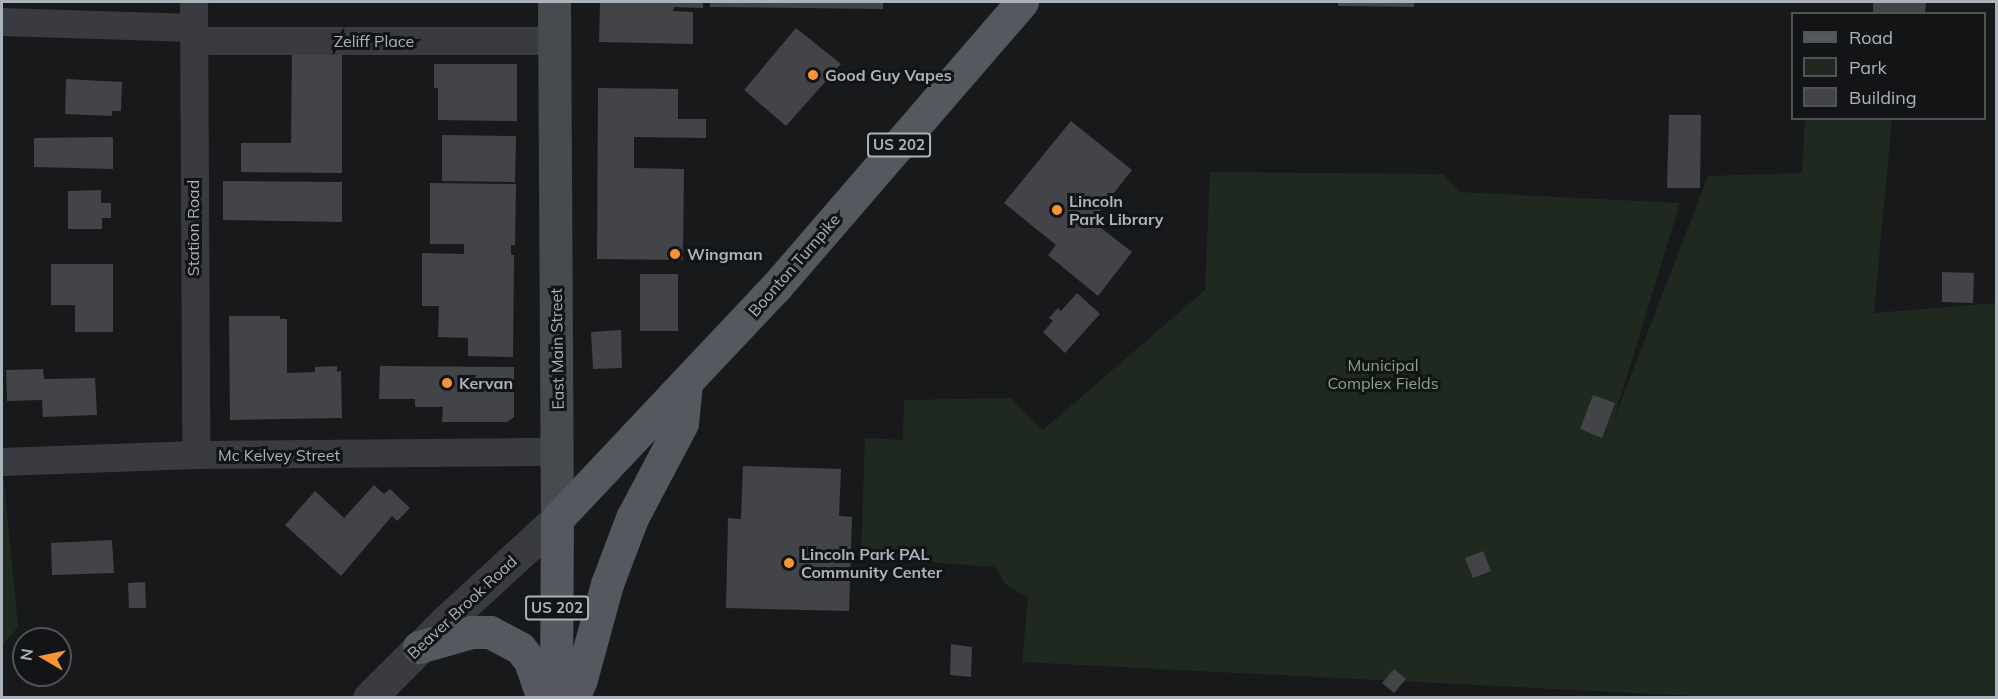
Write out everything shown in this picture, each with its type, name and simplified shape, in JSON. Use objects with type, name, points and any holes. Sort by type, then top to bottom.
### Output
[{"type":"main road","name":"East Main Street","points":[[554,2],[558,452],[556,698]]},
{"type":"main road","name":"Boonton Turnpike","points":[[557,519],[775,288],[1022,2]]},
{"type":"main road","name":"US 202","points":[[573,698],[582,679],[607,584],[632,518],[682,423],[686,384]]},
{"type":"main road","points":[[419,647],[471,632],[490,632],[520,648],[530,661],[543,698]]},
{"type":"street","name":"Zeliff Place","points":[[2,22],[194,23],[554,41]]},
{"type":"street","name":"Station Road","points":[[194,23],[196,455]]},
{"type":"street","name":"Mc Kelvey Street","points":[[2,462],[196,455],[558,452]]},
{"type":"street","name":"Beaver Brook Road","points":[[369,698],[419,647],[557,519]]},
{"type":"green space","name":"Municipal Complex Fields","points":[[1805,120],[1892,120],[1874,313],[1996,303],[1996,697],[1714,697],[1022,662],[1028,598],[1005,584],[995,567],[861,557],[865,438],[903,440],[904,400],[1010,398],[1043,430],[1205,290],[1210,172],[1443,174],[1460,192],[1680,203],[1613,422],[1708,176],[1802,173]]},
{"type":"green space","points":[[2,461],[18,627],[12,627],[12,634],[2,646]]},
{"type":"building","points":[[600,2],[703,2],[703,8],[674,7],[673,11],[693,12],[693,44],[599,42]]},
{"type":"building","points":[[710,2],[883,2],[883,9],[710,7]]},
{"type":"building","points":[[1338,2],[1414,2],[1414,7],[1338,6]]},
{"type":"building","points":[[1873,2],[1926,2],[1925,12],[1873,12]]},
{"type":"building","points":[[796,28],[841,64],[786,126],[744,90]]},
{"type":"building","points":[[292,48],[342,49],[342,173],[241,172],[241,143],[291,143]]},
{"type":"building","points":[[434,64],[517,64],[517,121],[438,120],[438,88],[434,88]]},
{"type":"building","points":[[66,79],[122,82],[121,111],[112,111],[112,116],[65,114]]},
{"type":"building","points":[[598,88],[678,89],[678,119],[706,119],[706,138],[634,137],[634,168],[684,169],[683,260],[597,259]]},
{"type":"building","points":[[1669,115],[1701,115],[1700,188],[1667,188]]},
{"type":"building","name":"Lincoln Park Library","points":[[1071,121],[1132,170],[1092,221],[1132,252],[1098,296],[1048,255],[1056,245],[1004,203]]},
{"type":"building","points":[[442,135],[516,136],[515,182],[442,181]]},
{"type":"building","points":[[113,137],[113,169],[34,167],[34,138]]},
{"type":"building","points":[[223,181],[342,182],[342,222],[223,220]]},
{"type":"building","points":[[430,183],[516,184],[515,245],[511,245],[511,255],[514,255],[513,357],[468,356],[468,338],[438,337],[439,306],[422,306],[422,253],[464,254],[464,244],[430,244]]},
{"type":"building","points":[[101,190],[101,203],[111,203],[111,218],[102,218],[102,229],[68,229],[68,191]]},
{"type":"building","points":[[51,264],[113,264],[113,332],[75,332],[75,305],[51,305]]},
{"type":"building","points":[[1942,272],[1974,273],[1973,303],[1942,302]]},
{"type":"building","points":[[640,274],[678,274],[678,331],[640,331]]},
{"type":"building","points":[[1077,293],[1100,314],[1065,353],[1043,332],[1053,321],[1049,318],[1058,308],[1061,311]]},
{"type":"building","points":[[229,316],[280,316],[280,319],[287,319],[287,373],[315,372],[315,367],[337,366],[337,372],[341,371],[342,418],[230,420]]},
{"type":"building","points":[[621,330],[622,368],[593,369],[591,332]]},
{"type":"building","name":"Kervan","points":[[380,366],[514,367],[514,417],[507,422],[442,422],[443,407],[415,407],[415,399],[379,399]]},
{"type":"building","points":[[43,369],[44,379],[95,378],[97,415],[43,417],[42,400],[7,401],[6,370]]},
{"type":"building","points":[[1593,395],[1615,403],[1602,438],[1580,429]]},
{"type":"building","name":"Lincoln Park PAL Community Center","points":[[743,466],[841,469],[839,516],[852,517],[849,611],[726,608],[728,518],[741,519]]},
{"type":"building","points":[[374,485],[384,494],[390,489],[410,508],[397,521],[392,516],[341,576],[285,525],[315,491],[344,518]]},
{"type":"building","points":[[112,540],[114,573],[52,575],[51,543]]},
{"type":"building","points":[[1483,551],[1491,571],[1473,578],[1465,558]]},
{"type":"building","points":[[145,582],[146,608],[129,608],[128,583]]},
{"type":"building","points":[[951,644],[972,647],[971,677],[950,675]]},
{"type":"building","points":[[1394,669],[1406,679],[1394,693],[1382,683]]},
{"type":"place","name":"Good Guy Vapes","points":[[813,75]]},
{"type":"place","name":"Lincoln Park Library","points":[[1057,210]]},
{"type":"place","name":"Wingman","points":[[675,254]]},
{"type":"place","name":"Kervan","points":[[447,383]]},
{"type":"place","name":"Lincoln Park PAL Community Center","points":[[789,563]]}]
